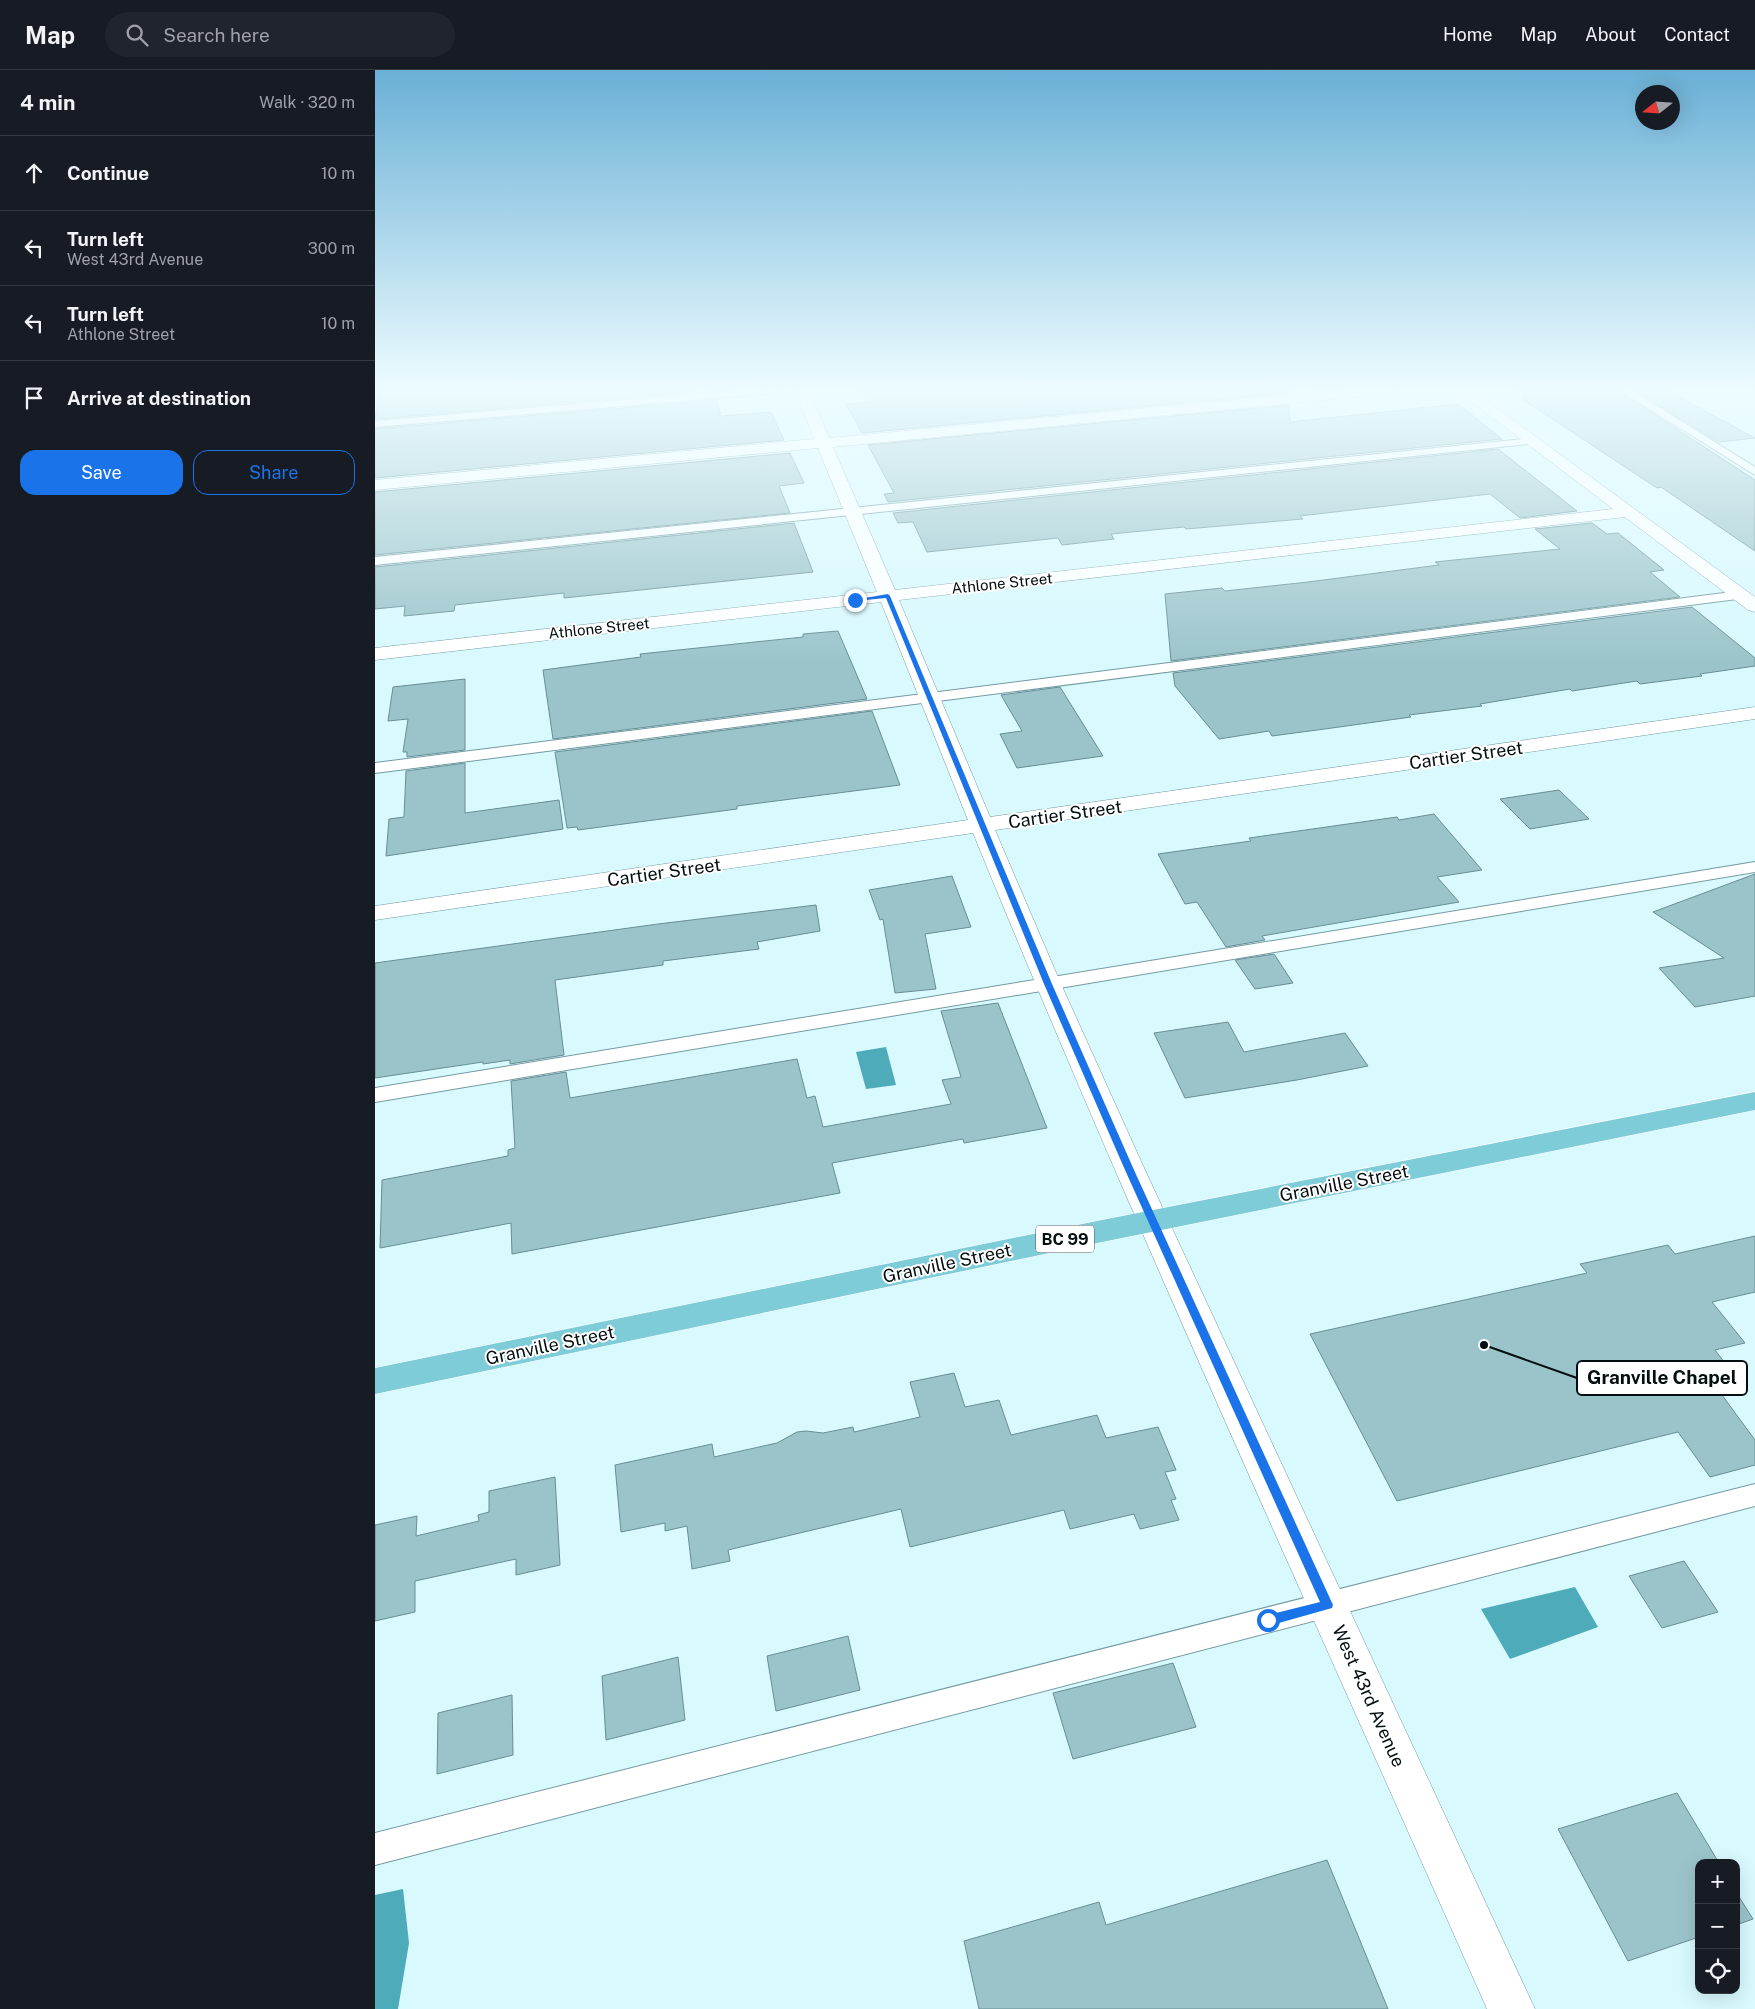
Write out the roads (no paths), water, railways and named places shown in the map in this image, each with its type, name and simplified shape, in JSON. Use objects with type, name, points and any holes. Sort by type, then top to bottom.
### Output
[{"type":"highway","name":"Granville Street","points":[[375,1381],[1153,1221],[1755,1101]]},
{"type":"street","points":[[375,485],[423,480]]},
{"type":"street","name":"West 43rd Avenue","points":[[840,480],[1048,984],[1153,1221],[1511,2009]]},
{"type":"street","points":[[1586,480],[1747,594],[1755,606]]},
{"type":"street","name":"Athlone Street","points":[[375,654],[1628,512]]},
{"type":"street","name":"Cartier Street","points":[[375,913],[1755,713]]},
{"type":"lane","points":[[375,561],[1155,480]]},
{"type":"lane","points":[[375,768],[1747,594]]},
{"type":"lane","points":[[375,1095],[1755,867]]},
{"type":"lane","points":[[375,1850],[1755,1495]]},
{"type":"water","points":[[886,1047],[896,1085],[866,1089],[856,1052]]},
{"type":"water","points":[[1575,1587],[1598,1627],[1510,1659],[1481,1609]]},
{"type":"water","points":[[403,1889],[409,1943],[398,2009],[375,2009],[375,1895]]},
{"type":"place","name":"Granville Chapel","points":[[1484,1345]]}]
